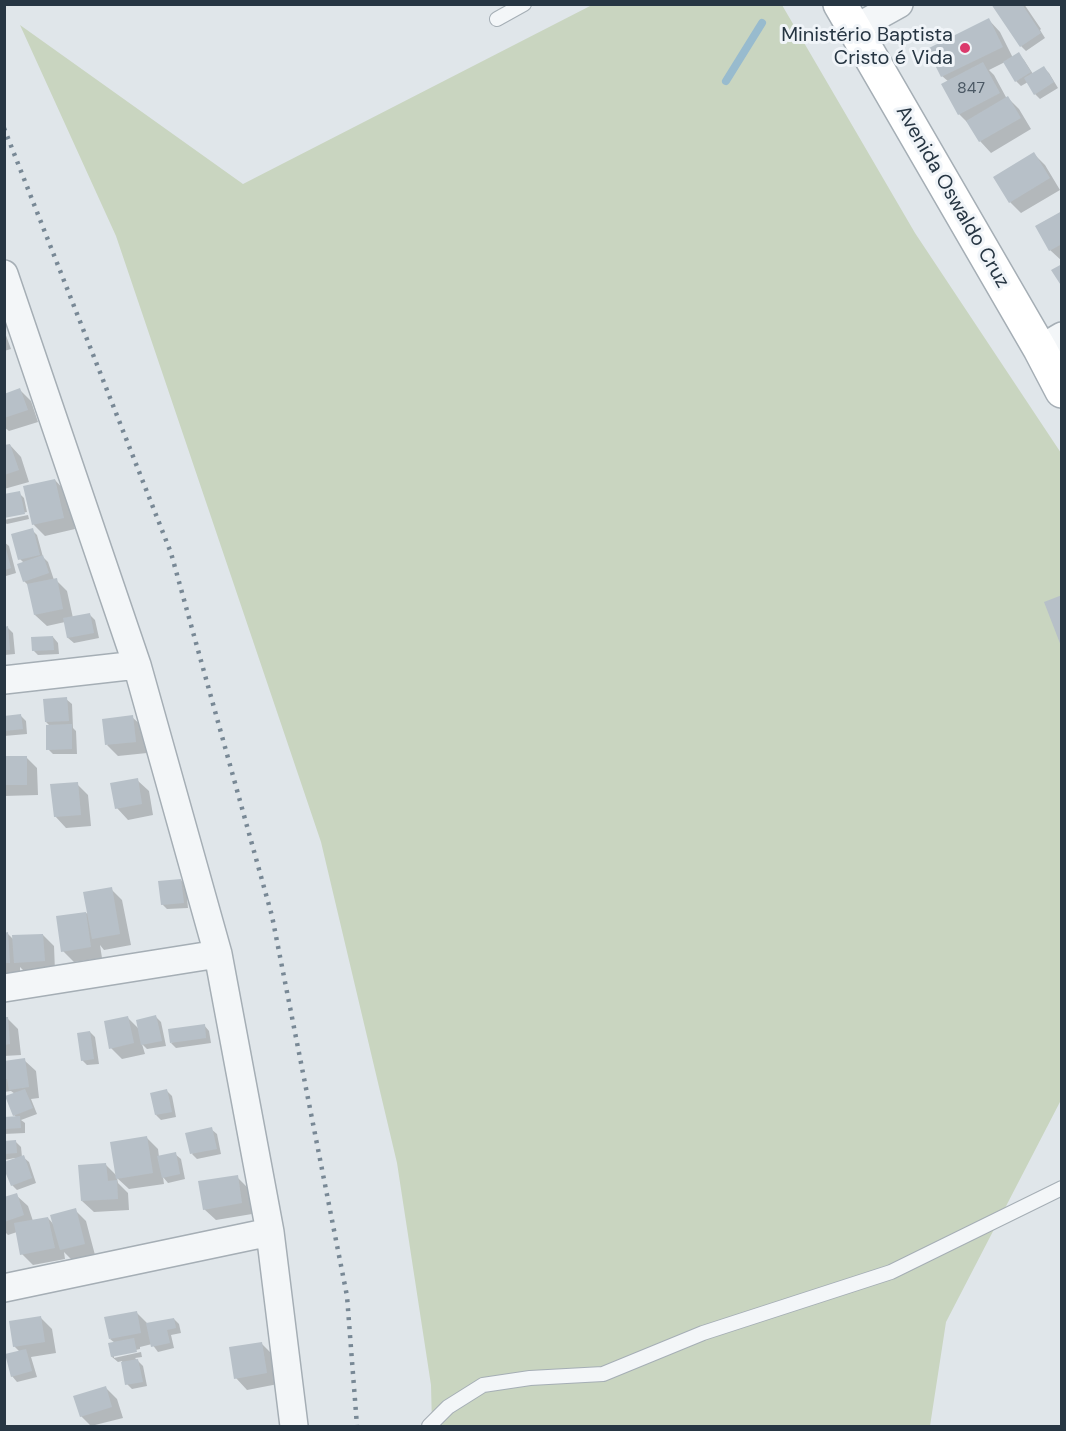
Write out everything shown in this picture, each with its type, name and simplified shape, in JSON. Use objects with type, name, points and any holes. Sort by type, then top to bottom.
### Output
[{"type":"street","points":[[847,17],[899,4]]},
{"type":"street","name":"Avenida Oswaldo Cruz","points":[[847,17],[1051,343],[1062,391]]},
{"type":"street","points":[[4,274],[137,665],[218,954],[270,1232],[294,1426]]},
{"type":"street","points":[[4,680],[137,665]]},
{"type":"street","points":[[4,988],[218,954]]},
{"type":"street","points":[[4,1288],[270,1232]]},
{"type":"lane","points":[[497,19],[524,4]]},
{"type":"lane","points":[[429,1426],[448,1407],[483,1385],[530,1378],[603,1374],[703,1333],[891,1272],[1062,1188]]},
{"type":"green space","points":[[592,5],[782,5],[915,233],[1061,453],[1061,1100],[946,1322],[930,1426],[432,1426],[431,1385],[397,1163],[321,842],[116,236],[20,25],[243,184]]},
{"type":"building","points":[[991,4],[1022,4],[1041,33],[1020,47]]},
{"type":"building","name":"Ministério Baptista Cristo é Vida","points":[[989,18],[1003,47],[941,77],[927,49]]},
{"type":"building","points":[[1019,52],[1031,72],[1015,82],[1003,62]]},
{"type":"building","points":[[983,62],[1000,93],[958,115],[941,84]]},
{"type":"building","points":[[1044,66],[1054,82],[1034,95],[1024,78]]},
{"type":"building","points":[[1008,96],[1021,118],[979,142],[966,121]]},
{"type":"building","points":[[1034,152],[1050,178],[1009,203],[993,177]]},
{"type":"building","points":[[1062,211],[1062,244],[1049,251],[1035,226]]},
{"type":"building","points":[[1062,264],[1062,287],[1051,270]]},
{"type":"building","points":[[20,388],[28,410],[4,418],[4,394]]},
{"type":"building","points":[[10,444],[19,470],[4,475],[4,445]]},
{"type":"building","points":[[55,479],[64,518],[32,525],[23,486]]},
{"type":"building","points":[[20,491],[25,514],[4,518],[4,494]]},
{"type":"building","points":[[33,528],[40,555],[18,560],[11,534]]},
{"type":"building","points":[[5,545],[11,568],[5,570]]},
{"type":"building","points":[[43,555],[49,573],[23,582],[17,564]]},
{"type":"building","points":[[57,578],[63,609],[34,615],[27,584]]},
{"type":"building","points":[[1062,595],[1062,646],[1061,646],[1044,602]]},
{"type":"building","points":[[90,613],[94,633],[67,638],[63,618]]},
{"type":"building","points":[[8,626],[10,650],[4,650],[4,627]]},
{"type":"building","points":[[53,636],[54,650],[32,651],[31,637]]},
{"type":"building","points":[[67,697],[69,721],[45,722],[43,699]]},
{"type":"building","points":[[21,714],[23,729],[4,731],[4,716]]},
{"type":"building","points":[[133,715],[136,742],[105,745],[102,719]]},
{"type":"building","points":[[72,724],[72,749],[46,750],[46,725]]},
{"type":"building","points":[[4,756],[27,756],[27,785],[4,785]]},
{"type":"building","points":[[138,778],[142,804],[115,809],[110,783]]},
{"type":"building","points":[[78,782],[81,815],[54,817],[50,784]]},
{"type":"building","points":[[181,879],[184,903],[161,905],[158,881]]},
{"type":"building","points":[[112,887],[120,934],[92,939],[83,892]]},
{"type":"building","points":[[86,912],[91,947],[61,952],[56,916]]},
{"type":"building","points":[[8,932],[10,963],[4,963],[4,933]]},
{"type":"building","points":[[43,934],[45,961],[14,963],[12,935]]},
{"type":"building","points":[[156,1015],[162,1041],[141,1045],[136,1020]]},
{"type":"building","points":[[128,1016],[134,1043],[109,1049],[104,1021]]},
{"type":"building","points":[[4,1017],[8,1017],[10,1044],[4,1045]]},
{"type":"building","points":[[205,1024],[206,1038],[170,1043],[168,1029]]},
{"type":"building","points":[[90,1031],[94,1059],[81,1061],[77,1033]]},
{"type":"building","points":[[25,1058],[29,1087],[9,1090],[7,1079],[4,1079],[4,1061]]},
{"type":"building","points":[[25,1089],[33,1108],[13,1116],[5,1096]]},
{"type":"building","points":[[167,1089],[172,1112],[155,1115],[150,1093]]},
{"type":"building","points":[[20,1116],[21,1128],[4,1129],[4,1117]]},
{"type":"building","points":[[212,1127],[217,1149],[190,1154],[185,1133]]},
{"type":"building","points":[[147,1136],[153,1173],[116,1179],[110,1142]]},
{"type":"building","points":[[16,1140],[17,1153],[4,1154],[4,1141]]},
{"type":"building","points":[[176,1152],[180,1174],[162,1178],[157,1156]]},
{"type":"building","points":[[24,1155],[32,1178],[11,1186],[4,1169],[4,1162]]},
{"type":"building","points":[[106,1163],[108,1181],[117,1180],[118,1199],[81,1201],[78,1165]]},
{"type":"building","points":[[238,1175],[242,1203],[203,1210],[198,1181]]},
{"type":"building","points":[[17,1193],[24,1215],[4,1222],[4,1197]]},
{"type":"building","points":[[76,1208],[85,1244],[60,1250],[50,1215]]},
{"type":"building","points":[[48,1217],[55,1248],[20,1255],[14,1223]]},
{"type":"building","points":[[137,1311],[141,1333],[109,1339],[104,1317]]},
{"type":"building","points":[[41,1316],[45,1342],[13,1347],[9,1321]]},
{"type":"building","points":[[174,1318],[176,1328],[167,1330],[170,1343],[151,1347],[146,1323]]},
{"type":"building","points":[[134,1338],[137,1352],[111,1357],[108,1343]]},
{"type":"building","points":[[262,1342],[267,1373],[234,1379],[229,1347]]},
{"type":"building","points":[[26,1349],[32,1371],[11,1377],[5,1354]]},
{"type":"building","points":[[138,1359],[143,1382],[125,1385],[121,1362]]},
{"type":"building","points":[[106,1386],[112,1407],[80,1417],[73,1396]]},
{"type":"waterway","points":[[726,81],[762,23]]},
{"type":"railway","points":[[4,128],[171,553],[272,916],[347,1296],[357,1426]]},
{"type":"place","name":"Ministério Baptista Cristo é Vida","points":[[965,48]]}]
